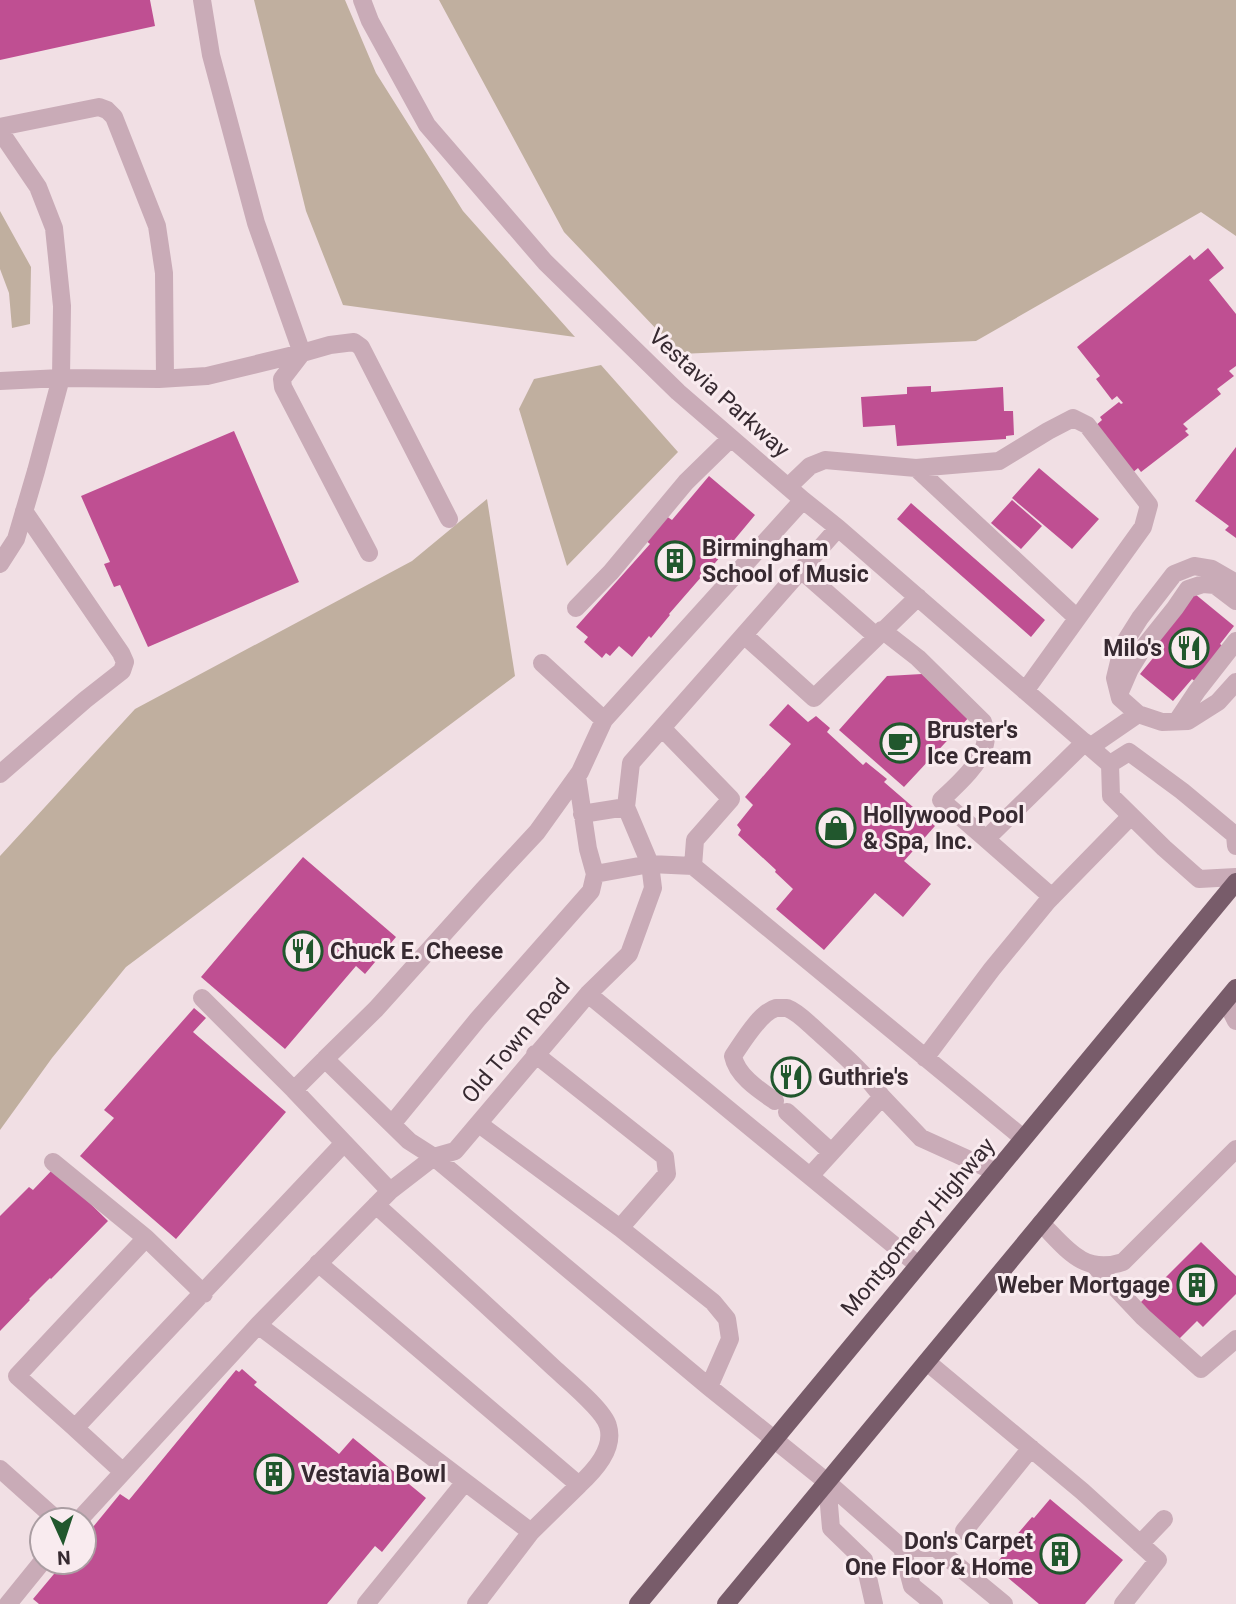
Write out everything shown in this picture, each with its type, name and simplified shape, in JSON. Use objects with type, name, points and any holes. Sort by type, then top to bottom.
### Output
[{"type":"main road","name":"Montgomery Highway","points":[[638,1604],[1236,880]]},
{"type":"main road","points":[[726,1604],[1231,995]]},
{"type":"street","points":[[202,0],[211,55],[256,223],[302,353]]},
{"type":"street","name":"Vestavia Parkway","points":[[362,0],[370,21],[427,125],[545,262],[678,392],[1110,764]]},
{"type":"street","points":[[0,564],[16,539],[61,378],[62,306],[54,228],[38,187],[0,129],[99,107],[114,117],[157,226],[164,273],[166,379]]},
{"type":"street","points":[[0,381],[206,376],[330,345],[354,342],[360,348],[449,519]]},
{"type":"street","points":[[302,353],[282,379],[283,387],[369,553]]},
{"type":"street","points":[[788,487],[810,466],[825,460],[916,468],[999,461],[1073,418],[1087,425],[1149,505],[1143,527],[1025,691]]},
{"type":"street","points":[[576,608],[611,572],[686,482],[731,438]]},
{"type":"street","points":[[916,468],[1077,618]]},
{"type":"street","points":[[294,1090],[376,1009],[537,832],[577,776],[604,720],[803,500]]},
{"type":"street","points":[[0,774],[122,671],[125,662],[24,511]]},
{"type":"street","name":"Old Town Road","points":[[92,1506],[258,1325],[390,1191],[433,1157],[455,1151],[588,993],[629,954],[653,888],[650,864],[626,807],[631,763],[838,528]]},
{"type":"street","points":[[1236,583],[1212,569],[1194,566],[1174,574],[1123,645],[1115,678],[1120,698],[1138,714],[1162,722],[1188,721],[1218,702],[1236,682]]},
{"type":"street","points":[[801,570],[879,633],[918,658],[983,722],[986,735],[980,757],[941,800],[1052,897]]},
{"type":"street","points":[[1119,694],[1143,648],[1188,589],[1203,584],[1215,585],[1236,601]]},
{"type":"street","points":[[744,635],[814,698],[918,597]]},
{"type":"street","points":[[1177,722],[1236,641]]},
{"type":"street","points":[[542,663],[604,720]]},
{"type":"street","points":[[986,839],[1088,744],[1138,714]]},
{"type":"street","points":[[662,728],[731,799],[695,840],[693,866]]},
{"type":"street","points":[[1236,846],[1235,835],[1182,790],[1129,752],[1110,764],[1111,796],[1164,848],[1199,879],[1236,880]]},
{"type":"street","points":[[392,1124],[478,1019],[591,891],[595,874],[587,849],[577,776]]},
{"type":"street","points":[[582,814],[626,807]]},
{"type":"street","points":[[925,1058],[992,969],[1052,897],[1131,816]]},
{"type":"street","points":[[595,874],[650,864],[693,866],[1023,1138]]},
{"type":"street","points":[[588,993],[918,1265]]},
{"type":"street","points":[[1231,995],[1236,1021]]},
{"type":"street","points":[[202,998],[390,1191]]},
{"type":"street","points":[[831,1152],[735,1066],[733,1056],[760,1019],[774,1008],[786,1008],[797,1014],[850,1060],[921,1138],[996,1172]]},
{"type":"street","points":[[535,1054],[665,1157],[667,1174],[621,1228]]},
{"type":"street","points":[[325,1059],[409,1141],[433,1157],[827,1482],[902,1548],[912,1586],[934,1604]]},
{"type":"street","points":[[810,1176],[881,1097]]},
{"type":"street","points":[[479,1124],[621,1228],[713,1302],[727,1319],[730,1339],[709,1387]]},
{"type":"street","points":[[75,1428],[344,1143]]},
{"type":"street","points":[[1041,1223],[1078,1259],[1093,1264],[1113,1265],[1122,1262],[1236,1149]]},
{"type":"street","points":[[53,1162],[146,1238],[204,1294]]},
{"type":"street","points":[[376,1205],[480,1298],[608,1422],[610,1435],[606,1452],[593,1472],[531,1532],[476,1604]]},
{"type":"street","points":[[123,1472],[17,1376],[146,1238]]},
{"type":"street","points":[[318,1264],[579,1485]]},
{"type":"street","points":[[1093,1264],[1143,1317],[1201,1369],[1236,1339]]},
{"type":"street","points":[[258,1325],[531,1532]]},
{"type":"street","points":[[927,1362],[1082,1491],[1158,1560],[1124,1604]]},
{"type":"street","points":[[964,1531],[1031,1448]]},
{"type":"street","points":[[0,1469],[41,1506]]},
{"type":"street","points":[[366,1604],[465,1482]]},
{"type":"street","points":[[827,1482],[831,1528],[864,1560],[874,1604]]},
{"type":"street","points":[[1140,1544],[1164,1519]]},
{"type":"street","points":[[902,1548],[936,1548],[1004,1604]]},
{"type":"street","points":[[6,1598],[28,1576]]},
{"type":"shaded area","points":[[254,0],[345,0],[376,73],[463,211],[575,337],[343,305],[306,211]]},
{"type":"shaded area","points":[[439,0],[1236,0],[1236,236],[1201,212],[976,341],[680,354],[564,232]]},
{"type":"shaded area","points":[[0,211],[31,267],[30,324],[12,328],[9,293],[0,269]]},
{"type":"shaded area","points":[[601,365],[678,452],[567,566],[519,409],[534,379]]},
{"type":"shaded area","points":[[487,499],[515,676],[126,967],[52,1058],[0,1130],[0,856],[135,709],[412,561]]},
{"type":"building","points":[[0,0],[150,0],[155,26],[0,60]]},
{"type":"building","points":[[1208,248],[1224,268],[1209,280],[1236,314],[1236,366],[1229,371],[1234,376],[1217,389],[1221,394],[1183,424],[1189,435],[1141,472],[1138,468],[1131,474],[1094,427],[1102,420],[1100,417],[1119,402],[1123,403],[1117,396],[1112,400],[1096,379],[1100,376],[1077,347],[1190,255],[1194,260]]},
{"type":"building","points":[[931,386],[931,392],[1003,387],[1004,411],[1013,411],[1014,435],[1006,436],[1006,439],[897,446],[895,425],[863,427],[861,397],[907,394],[907,387]]},
{"type":"building","points":[[234,431],[299,582],[148,647],[120,585],[114,587],[104,564],[110,562],[81,496]]},
{"type":"building","points":[[1236,447],[1236,538],[1225,530],[1229,526],[1195,501]]},
{"type":"building","points":[[1039,468],[1099,519],[1072,549],[1012,498]]},
{"type":"building","name":"Birmingham School of Music","points":[[709,476],[755,515],[632,657],[619,646],[610,656],[606,653],[602,658],[584,642],[588,637],[576,627],[650,544],[645,540],[666,516],[672,520]]},
{"type":"building","points":[[1012,500],[1042,526],[1021,549],[991,523]]},
{"type":"building","points":[[911,503],[1045,620],[1031,637],[897,519]]},
{"type":"building","name":"Milo's","points":[[1195,594],[1234,626],[1220,644],[1225,648],[1198,684],[1192,679],[1173,701],[1140,674],[1158,652],[1153,648]]},
{"type":"building","name":"Bruster's Ice Cream","points":[[922,674],[972,714],[904,787],[839,730],[887,676]]},
{"type":"building","name":"Hollywood Pool & Spa, Inc.","points":[[788,704],[808,722],[816,716],[830,728],[827,732],[863,765],[866,762],[887,779],[884,782],[935,826],[904,861],[931,884],[903,917],[875,893],[824,950],[776,909],[793,889],[738,835],[741,830],[737,825],[753,805],[745,797],[791,744],[769,725]]},
{"type":"building","name":"Chuck E. Cheese","points":[[303,857],[396,937],[365,974],[356,966],[285,1049],[201,977]]},
{"type":"building","points":[[194,1008],[206,1018],[193,1032],[286,1112],[176,1239],[80,1156],[114,1118],[104,1110]]},
{"type":"building","points":[[54,1168],[108,1221],[0,1331],[0,1216],[29,1187],[33,1190]]},
{"type":"building","name":"Weber Mortgage","points":[[1201,1242],[1236,1276],[1236,1294],[1203,1327],[1197,1321],[1178,1340],[1140,1303]]},
{"type":"building","name":"Vestavia Bowl","points":[[242,1369],[257,1382],[254,1385],[339,1454],[353,1438],[426,1498],[382,1552],[375,1546],[327,1604],[39,1604],[33,1599],[52,1576],[98,1576],[98,1521],[120,1494],[129,1500],[236,1370],[239,1372]]},
{"type":"building","name":"Don's Carpet One Floor & Home","points":[[1050,1499],[1123,1560],[1085,1604],[1039,1604],[994,1566],[1010,1547],[1008,1545]]},
{"type":"place","name":"Birmingham School of Music","points":[[675,561]]},
{"type":"place","name":"Milo's","points":[[1189,648]]},
{"type":"place","name":"Bruster's Ice Cream","points":[[900,743]]},
{"type":"place","name":"Hollywood Pool & Spa, Inc.","points":[[836,828]]},
{"type":"place","name":"Chuck E. Cheese","points":[[303,951]]},
{"type":"place","name":"Guthrie's","points":[[791,1077]]},
{"type":"place","name":"Weber Mortgage","points":[[1197,1285]]},
{"type":"place","name":"Vestavia Bowl","points":[[274,1474]]},
{"type":"place","name":"Don's Carpet One Floor & Home","points":[[1060,1554]]}]
